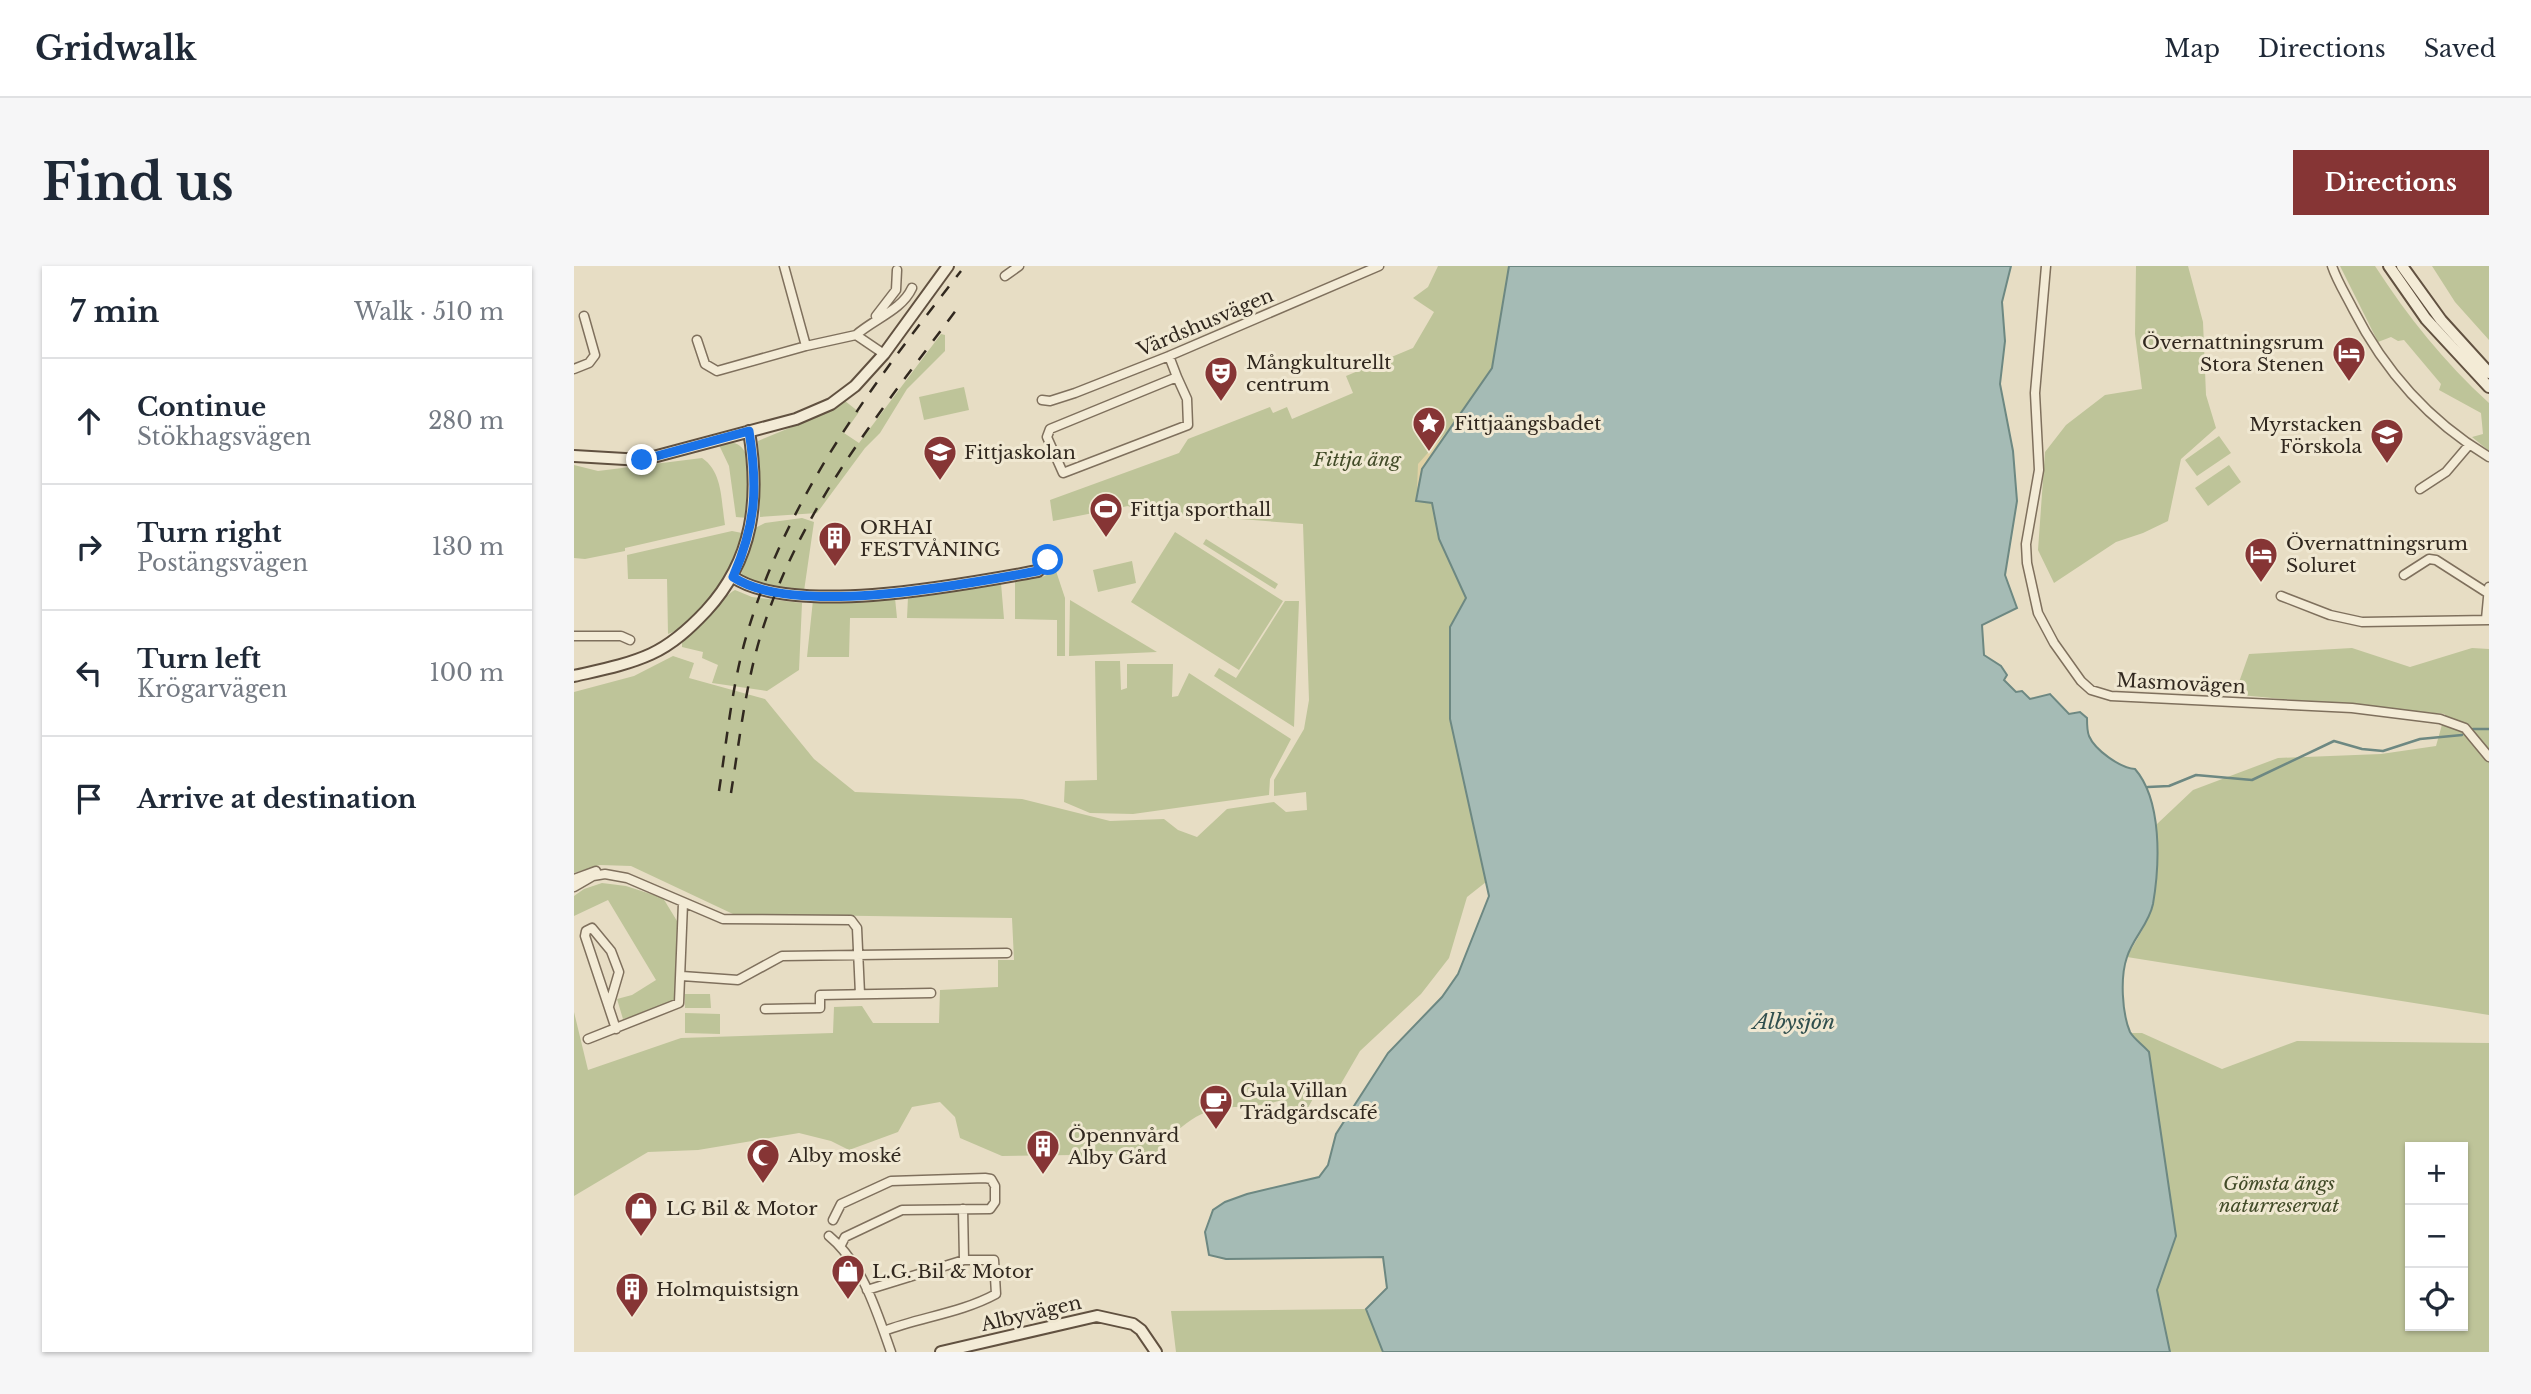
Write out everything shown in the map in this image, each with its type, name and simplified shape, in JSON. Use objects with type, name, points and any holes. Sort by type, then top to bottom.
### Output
[{"type":"street","points":[[784,266],[806,346]]},
{"type":"street","points":[[574,456],[642,460],[796,419],[831,404],[855,386],[884,354],[948,266]]},
{"type":"street","points":[[1005,276],[1019,266]]},
{"type":"street","name":"Värdshusvägen","points":[[1042,400],[1050,401],[1075,393],[1169,356],[1379,266]]},
{"type":"street","name":"Masmovägen","points":[[2046,266],[2035,393],[2039,470],[2026,555],[2043,624],[2081,681],[2097,692],[2111,696],[2352,708],[2440,719],[2465,728],[2489,757]]},
{"type":"street","points":[[2332,266],[2373,347],[2411,396],[2469,445],[2489,457]]},
{"type":"street","points":[[2389,266],[2438,334],[2489,387]]},
{"type":"street","points":[[2402,266],[2446,327],[2489,373]]},
{"type":"street","points":[[872,321],[896,290],[897,270]]},
{"type":"street","points":[[697,340],[706,366],[717,371],[856,335],[872,321],[900,304],[912,288]]},
{"type":"street","points":[[574,369],[589,363],[595,355],[584,316]]},
{"type":"street","points":[[856,335],[884,354]]},
{"type":"street","points":[[1169,356],[1187,399],[1188,425],[1063,473],[1047,437],[1050,429],[1177,377]]},
{"type":"street","points":[[574,676],[629,663],[669,645],[699,619],[733,577],[754,518],[755,471],[749,431]]},
{"type":"street","points":[[2420,489],[2445,472],[2469,445]]},
{"type":"street","points":[[2281,596],[2330,615],[2362,622],[2488,619],[2488,590],[2436,560],[2429,559],[2404,575]]},
{"type":"street","points":[[733,577],[748,587],[769,592],[899,593],[1038,571],[1048,560]]},
{"type":"street","points":[[574,636],[621,636],[630,640]]},
{"type":"street","points":[[574,880],[591,872],[613,871],[627,874],[660,892]]},
{"type":"street","points":[[574,887],[593,876],[605,874],[628,878],[723,919],[851,920],[857,928],[860,995]]},
{"type":"street","points":[[588,1039],[674,1008],[680,1003],[683,902]]},
{"type":"street","points":[[609,1006],[619,972],[611,951],[592,928],[586,931],[585,936],[616,1029]]},
{"type":"street","points":[[682,976],[738,980],[753,975],[782,956],[1007,953]]},
{"type":"street","points":[[765,1009],[820,1008],[820,995],[931,993]]},
{"type":"street","points":[[833,1220],[841,1204],[898,1179],[985,1178],[993,1182],[992,1207],[902,1210],[845,1237],[841,1245]]},
{"type":"street","points":[[963,1209],[964,1260]]},
{"type":"street","points":[[829,1236],[841,1245],[867,1290],[891,1352]]},
{"type":"street","points":[[867,1290],[964,1260],[993,1260],[996,1294],[973,1306],[909,1321],[884,1331]]},
{"type":"street","name":"Albyvägen","points":[[942,1352],[1097,1316],[1133,1324],[1142,1330],[1156,1352]]},
{"type":"green space","name":"Fittja äng","points":[[1438,266],[1509,266],[1492,368],[1422,469],[1416,500],[1432,503],[1466,598],[1450,627],[1450,719],[1486,882],[1467,897],[1449,958],[1421,994],[1360,1051],[1335,1094],[1315,1095],[1299,1124],[1282,1100],[1211,1110],[1174,1134],[1151,1159],[1119,1154],[1081,1167],[1073,1155],[1002,1156],[960,1138],[955,1117],[940,1102],[912,1107],[898,1132],[849,1150],[831,1141],[799,1133],[698,1150],[648,1152],[574,1196],[574,1012],[588,1070],[681,1038],[833,1033],[834,1007],[862,1006],[873,1023],[939,1023],[940,990],[998,987],[998,960],[1014,960],[1012,918],[733,914],[631,866],[600,865],[574,873],[574,692],[634,676],[673,656],[694,663],[689,678],[765,699],[814,759],[855,792],[1022,799],[1110,821],[1164,819],[1178,830],[1197,837],[1227,809],[1274,802],[1286,812],[1307,810],[1306,792],[1274,796],[1274,780],[1304,729],[1309,700],[1303,524],[1139,511],[1128,506],[1053,521],[1050,500],[1179,453],[1188,439],[1270,407],[1273,413],[1287,407],[1292,419],[1353,393],[1346,376],[1413,348],[1434,312],[1413,298],[1428,287]]},
{"type":"green space","points":[[2136,266],[2188,266],[2203,322],[2206,395],[2216,428],[2181,459],[2168,521],[2116,542],[2054,583],[2038,550],[2045,452],[2066,425],[2105,395],[2142,389],[2135,334]]},
{"type":"green space","points":[[2340,266],[2375,266],[2428,338],[2489,403],[2489,451],[2472,437],[2483,434],[2481,413],[2439,390],[2441,384],[2404,340],[2398,341],[2391,337],[2378,342]]},
{"type":"green space","points":[[2432,266],[2489,266],[2489,340],[2455,302]]},
{"type":"green space","points":[[941,334],[945,335],[945,351],[907,389],[880,433],[865,448],[817,513],[760,517],[758,441],[833,410],[845,401],[859,412],[844,433],[859,443]]},
{"type":"green space","points":[[964,387],[969,410],[924,420],[919,397]]},
{"type":"green space","points":[[2219,436],[2231,453],[2197,476],[2185,460]]},
{"type":"green space","points":[[729,442],[738,445],[745,452],[748,461],[748,518],[736,517],[729,466],[719,445]]},
{"type":"green space","points":[[702,458],[714,471],[717,479],[725,525],[625,548],[625,551],[585,559],[574,558],[574,465],[598,471]]},
{"type":"green space","points":[[2229,465],[2241,482],[2208,506],[2195,488]]},
{"type":"green space","points":[[802,518],[814,522],[804,591],[755,586],[741,575],[755,528],[765,523]]},
{"type":"green space","points":[[732,531],[742,533],[724,578],[695,618],[668,634],[667,579],[628,579],[627,555]]},
{"type":"green space","points":[[1175,532],[1283,601],[1239,670],[1131,602]]},
{"type":"green space","points":[[1206,539],[1278,584],[1275,589],[1203,544]]},
{"type":"green space","points":[[1132,561],[1136,583],[1098,592],[1093,570]]},
{"type":"green space","points":[[1056,571],[1065,598],[1065,656],[1057,656],[1057,620],[1015,619],[1015,581],[1042,577]]},
{"type":"green space","points":[[1001,583],[1004,619],[907,618],[908,597]]},
{"type":"green space","points":[[735,590],[752,597],[802,603],[799,670],[767,691],[712,683],[718,665],[702,658],[703,652],[682,647],[682,643]]},
{"type":"green space","points":[[895,598],[897,618],[850,618],[849,657],[807,657],[813,600]]},
{"type":"green space","points":[[1070,600],[1157,652],[1069,656]]},
{"type":"green space","points":[[1285,601],[1299,601],[1294,727],[1214,676],[1219,668],[1236,678]]},
{"type":"green space","points":[[2352,648],[2410,667],[2472,648],[2489,649],[2489,1015],[2127,957],[2144,927],[2152,904],[2157,824],[2193,790],[2278,758],[2381,754],[2436,746],[2445,714],[2240,695],[2238,685],[2249,654]]},
{"type":"green space","points":[[1095,661],[1120,661],[1121,690],[1127,688],[1127,664],[1173,664],[1172,697],[1178,696],[1189,673],[1291,739],[1270,779],[1269,795],[1133,814],[1090,813],[1064,802],[1065,781],[1097,780]]},
{"type":"green space","points":[[602,883],[626,886],[663,898],[677,921],[676,998],[668,1005],[623,1019],[617,999],[632,995],[656,980],[608,900],[574,916],[574,896],[584,889]]},
{"type":"green space","points":[[685,994],[710,994],[711,1008],[685,1008]]},
{"type":"green space","points":[[685,1013],[720,1014],[720,1034],[685,1033]]},
{"type":"green space","name":"Gömsta ängs naturreservat","points":[[2131,1033],[2142,1033],[2222,1069],[2297,1041],[2489,1043],[2489,1352],[2170,1352],[2157,1290],[2176,1236],[2149,1052]]},
{"type":"green space","points":[[1366,1309],[1383,1352],[1176,1352],[1171,1311]]},
{"type":"sand","name":"Fittjaängsbadet","points":[[1456,421],[1422,469],[1417,490],[1418,464]]},
{"type":"water","name":"Albysjön","points":[[1509,266],[2011,266],[2002,302],[2005,341],[2000,384],[2013,451],[2017,501],[2005,575],[2017,608],[1982,625],[1984,655],[2001,666],[2007,675],[2004,680],[2016,692],[2022,691],[2030,699],[2050,694],[2069,714],[2080,712],[2087,718],[2088,734],[2092,741],[2115,762],[2135,769],[2150,797],[2158,851],[2153,904],[2127,957],[2123,974],[2123,995],[2130,1032],[2149,1052],[2176,1236],[2157,1290],[2170,1352],[1383,1352],[1366,1309],[1387,1288],[1383,1257],[1226,1259],[1209,1255],[1205,1232],[1213,1210],[1225,1202],[1247,1194],[1319,1177],[1328,1165],[1336,1134],[1388,1053],[1442,997],[1458,974],[1489,896],[1450,719],[1450,627],[1466,598],[1439,539],[1432,503],[1416,501],[1422,469],[1492,368]]},
{"type":"waterway","points":[[2473,729],[2489,729]]},
{"type":"waterway","points":[[2148,787],[2169,786],[2196,775],[2252,780],[2334,741],[2362,749],[2383,751],[2420,739],[2462,735]]},
{"type":"railway","points":[[719,791],[737,672],[764,584],[785,535],[836,443],[896,355],[961,271]]},
{"type":"railway","points":[[731,793],[759,641],[775,594],[795,550],[843,466],[957,309]]},
{"type":"place","name":"Övernattningsrum Stora Stenen","points":[[2349,383]]},
{"type":"place","name":"Mångkulturellt centrum","points":[[1221,403]]},
{"type":"place","name":"Fittjaängsbadet","points":[[1429,453]]},
{"type":"place","name":"Myrstacken Förskola","points":[[2387,465]]},
{"type":"place","name":"Fittjaskolan","points":[[940,482]]},
{"type":"place","name":"Fittja sporthall","points":[[1106,539]]},
{"type":"place","name":"ORHAI FESTVÅNING","points":[[835,568]]},
{"type":"place","name":"Övernattningsrum Soluret","points":[[2261,584]]},
{"type":"place","name":"Gula Villan Trädgårdscafé","points":[[1216,1131]]},
{"type":"place","name":"Öpennvård Alby Gård","points":[[1043,1176]]},
{"type":"place","name":"Alby moské","points":[[763,1185]]},
{"type":"place","name":"LG Bil & Motor","points":[[641,1238]]},
{"type":"place","name":"L.G. Bil & Motor","points":[[848,1301]]},
{"type":"place","name":"Holmquistsign","points":[[632,1319]]},
{"type":"route","points":[[642,460],[749,431],[756,484],[754,518],[733,577],[748,587],[769,592],[807,594],[911,592],[1038,571],[1048,560]]}]
